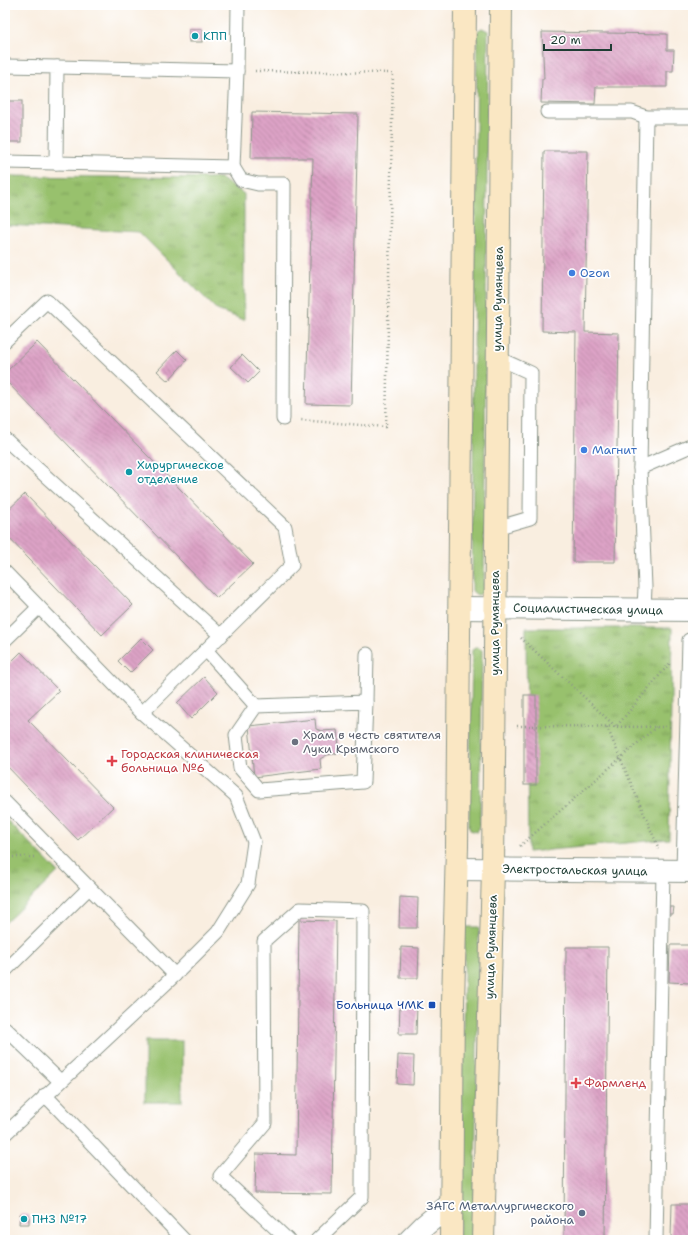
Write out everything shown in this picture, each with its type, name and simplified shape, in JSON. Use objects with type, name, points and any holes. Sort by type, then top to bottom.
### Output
[{"type":"main road","points":[[451,1240],[453,1003],[457,869],[460,608],[465,5]]},
{"type":"main road","name":"улица Румянцева","points":[[483,1240],[493,869],[501,5]]},
{"type":"street","name":"Социалистическая улица","points":[[460,608],[693,610]]},
{"type":"street","name":"Электростальская улица","points":[[457,869],[677,871]]},
{"type":"street","points":[[410,1240],[424,1226],[452,1203]]},
{"type":"lane","points":[[238,5],[233,167],[241,180],[258,184],[284,184],[284,419]]},
{"type":"lane","points":[[5,66],[237,71]]},
{"type":"lane","points":[[56,163],[57,67]]},
{"type":"lane","points":[[547,112],[632,112],[646,117],[693,117]]},
{"type":"lane","points":[[644,609],[645,587],[640,468],[646,117]]},
{"type":"lane","points":[[5,162],[233,167]]},
{"type":"lane","points":[[5,341],[47,301],[285,527],[292,564],[142,713]]},
{"type":"lane","points":[[496,528],[530,518],[531,373],[498,358]]},
{"type":"lane","points":[[5,439],[221,636]]},
{"type":"lane","points":[[640,468],[693,444]]},
{"type":"lane","points":[[5,572],[142,713],[236,796],[254,842],[248,884],[218,932],[175,976],[60,1081],[5,1134]]},
{"type":"lane","points":[[5,640],[39,607]]},
{"type":"lane","points":[[656,1240],[677,871],[687,728],[689,640]]},
{"type":"lane","points":[[206,650],[256,706]]},
{"type":"lane","points":[[256,706],[236,735],[240,768],[259,790],[363,782],[367,654]]},
{"type":"lane","points":[[256,706],[366,702]]},
{"type":"lane","points":[[5,802],[175,976]]},
{"type":"lane","points":[[5,971],[89,888]]},
{"type":"lane","points":[[288,1240],[220,1176],[265,1123],[264,941],[300,909],[363,911],[362,1197],[318,1240]]},
{"type":"lane","points":[[5,1028],[60,1081]]},
{"type":"lane","points":[[45,1095],[184,1240]]},
{"type":"path","points":[[237,71],[393,73],[386,426],[284,419]]},
{"type":"path","points":[[521,638],[616,727]]},
{"type":"path","points":[[616,727],[689,640]]},
{"type":"path","points":[[516,726],[687,728]]},
{"type":"path","points":[[607,727],[677,871]]},
{"type":"path","points":[[520,847],[656,727]]},
{"type":"green space","points":[[482,28],[488,31],[484,591],[482,594],[477,595],[472,591],[477,31]]},
{"type":"green space","points":[[5,176],[220,178],[244,194],[244,320],[217,310],[139,232],[5,225]]},
{"type":"green space","points":[[526,628],[672,628],[669,839],[528,852]]},
{"type":"green space","points":[[477,647],[482,650],[480,826],[477,832],[470,830],[469,826],[472,650]]},
{"type":"green space","points":[[5,818],[58,872],[5,923]]},
{"type":"green space","points":[[465,927],[479,927],[474,1240],[459,1240]]},
{"type":"green space","points":[[145,1041],[182,1041],[182,1102],[145,1102]]},
{"type":"building","name":"КПП","points":[[189,29],[202,29],[202,42],[189,42]]},
{"type":"building","points":[[542,32],[667,34],[667,50],[674,50],[673,71],[667,71],[667,87],[596,87],[595,104],[541,103],[542,79],[544,79]]},
{"type":"building","points":[[5,101],[22,101],[22,142],[5,142]]},
{"type":"building","points":[[252,112],[358,114],[351,405],[306,404],[313,158],[251,158]]},
{"type":"building","points":[[544,151],[588,151],[585,332],[619,333],[615,562],[573,562],[576,332],[542,331]]},
{"type":"building","name":"Хирургическое отделение","points":[[37,342],[253,564],[217,598],[5,380],[5,373]]},
{"type":"building","points":[[177,350],[187,360],[168,381],[157,371]]},
{"type":"building","points":[[242,355],[259,372],[248,383],[231,367]]},
{"type":"building","points":[[25,494],[133,605],[102,635],[5,534],[5,513]]},
{"type":"building","points":[[141,638],[153,650],[130,673],[118,661]]},
{"type":"building","points":[[21,652],[59,691],[28,720],[113,807],[78,840],[5,764],[5,668]]},
{"type":"building","points":[[204,677],[218,692],[191,719],[177,703]]},
{"type":"building","points":[[524,695],[536,695],[536,785],[524,785]]},
{"type":"building","name":"Храм в честь святителя Луки Крымского","points":[[315,719],[316,729],[322,731],[337,730],[340,753],[327,755],[320,759],[321,769],[254,777],[249,726]]},
{"type":"building","points":[[400,897],[418,898],[417,928],[399,928]]},
{"type":"building","points":[[665,907],[674,907],[673,914],[665,914]]},
{"type":"building","points":[[299,920],[336,921],[332,1194],[255,1193],[256,1154],[296,1155]]},
{"type":"building","points":[[670,945],[690,945],[690,983],[669,982]]},
{"type":"building","points":[[401,947],[419,948],[418,978],[400,978]]},
{"type":"building","points":[[566,947],[608,947],[605,1240],[564,1240]]},
{"type":"building","points":[[400,1004],[417,1005],[416,1034],[399,1034]]},
{"type":"building","points":[[398,1055],[414,1056],[413,1085],[397,1084]]},
{"type":"building","points":[[672,1204],[693,1204],[692,1239],[671,1238]]},
{"type":"building","name":"ПНЗ №17","points":[[20,1214],[29,1215],[29,1224],[19,1224]]},
{"type":"place","name":"КПП","points":[[195,36]]},
{"type":"place","name":"Ozon","points":[[572,273]]},
{"type":"place","name":"Магнит","points":[[584,450]]},
{"type":"place","name":"Хирургическое отделение","points":[[129,472]]},
{"type":"place","name":"Храм в честь святителя Луки Крымского","points":[[295,742]]},
{"type":"place","name":"Городская клиническая больница №6","points":[[112,761]]},
{"type":"place","name":"Больница ЧМК","points":[[432,1005]]},
{"type":"place","name":"Фармленд","points":[[576,1083]]},
{"type":"place","name":"ЗАГС Металлургического района","points":[[582,1213]]},
{"type":"place","name":"ПНЗ №17","points":[[24,1219]]}]
